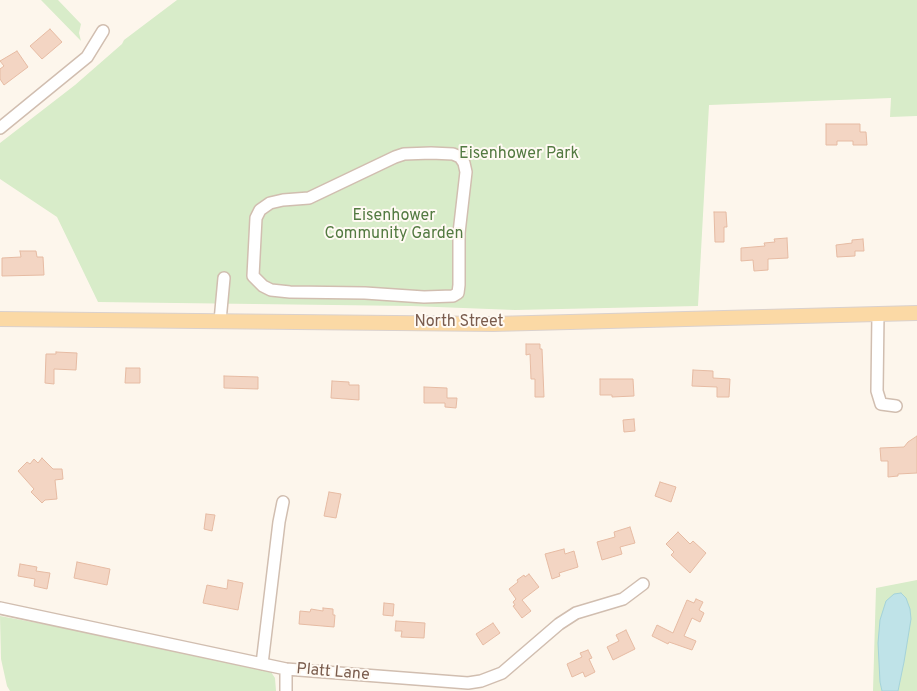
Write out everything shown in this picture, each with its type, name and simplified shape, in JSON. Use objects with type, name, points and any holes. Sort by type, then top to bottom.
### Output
[{"type":"main road","name":"North Street","points":[[0,319],[494,324],[917,313]]},
{"type":"street","points":[[0,128],[87,57],[103,31]]},
{"type":"street","points":[[404,154],[453,154],[460,157],[464,163],[466,178],[459,233],[460,285],[458,294],[453,296],[271,290],[263,286],[253,276],[255,236],[256,218],[260,210],[270,203],[309,198],[395,157],[404,154]]},
{"type":"street","points":[[220,321],[224,278]]},
{"type":"street","points":[[878,314],[877,391],[881,404],[896,406]]},
{"type":"street","points":[[262,664],[283,502]]},
{"type":"street","name":"Platt Lane","points":[[0,608],[262,664],[286,668],[456,684],[492,678],[511,666],[568,617],[585,609],[623,599],[643,584]]},
{"type":"street","points":[[286,668],[286,691]]},
{"type":"green space","points":[[41,0],[58,0],[81,24],[79,33],[81,41]]},
{"type":"green space","name":"Eisenhower Park","points":[[177,0],[917,0],[917,116],[890,117],[891,98],[709,105],[698,306],[515,310],[411,306],[98,302],[57,217],[0,179],[0,143],[75,85],[122,44],[124,40]]},
{"type":"green space","points":[[917,580],[917,691],[873,691],[876,588]]},
{"type":"green space","points":[[0,616],[263,665],[275,678],[276,691],[10,691],[7,686],[1,659]]},
{"type":"water","points":[[901,593],[906,598],[911,619],[904,662],[898,691],[882,691],[878,643],[880,620],[886,601],[894,594]]},
{"type":"building","points":[[50,29],[62,42],[42,59],[30,46]]},
{"type":"building","points":[[17,51],[28,67],[4,85],[0,79],[0,69],[4,66],[0,61]]},
{"type":"building","points":[[826,124],[860,124],[860,132],[866,132],[867,145],[853,145],[853,141],[837,141],[837,145],[826,145]]},
{"type":"building","points":[[714,212],[726,212],[727,227],[724,227],[724,242],[715,242]]},
{"type":"building","points":[[787,238],[788,258],[768,259],[768,270],[754,271],[753,260],[741,261],[741,248],[765,246],[764,243],[775,242],[774,239]]},
{"type":"building","points":[[863,239],[864,251],[855,251],[855,256],[837,257],[836,245],[852,243],[852,240]]},
{"type":"building","points":[[20,251],[36,251],[37,257],[43,257],[44,275],[2,276],[2,258],[21,257]]},
{"type":"building","points":[[526,344],[540,344],[540,349],[542,349],[544,397],[535,397],[535,379],[531,379],[530,354],[526,355]]},
{"type":"building","points":[[56,352],[77,353],[76,370],[54,369],[54,384],[45,383],[46,354],[56,354]]},
{"type":"building","points":[[126,368],[140,368],[140,383],[125,383]]},
{"type":"building","points":[[693,370],[713,371],[713,378],[730,379],[729,397],[717,397],[717,387],[692,386]]},
{"type":"building","points":[[224,376],[258,377],[258,389],[224,388]]},
{"type":"building","points":[[600,379],[633,379],[634,396],[612,397],[612,395],[600,395]]},
{"type":"building","points":[[332,381],[349,382],[349,385],[359,385],[359,400],[331,398]]},
{"type":"building","points":[[424,387],[447,388],[447,398],[457,398],[456,408],[445,407],[445,403],[424,403]]},
{"type":"building","points":[[634,419],[635,431],[624,432],[623,420]]},
{"type":"building","points":[[917,436],[917,473],[898,474],[898,476],[888,477],[888,461],[881,461],[880,448],[904,447]]},
{"type":"building","points":[[42,458],[53,469],[62,469],[63,479],[55,480],[57,499],[45,500],[42,503],[31,492],[34,489],[18,471],[27,462],[30,464],[34,459],[38,463]]},
{"type":"building","points":[[660,482],[676,487],[671,502],[655,496]]},
{"type":"building","points":[[329,492],[341,494],[336,518],[324,516]]},
{"type":"building","points":[[206,514],[215,515],[212,531],[204,529]]},
{"type":"building","points":[[630,527],[635,543],[620,547],[622,554],[602,560],[597,542],[615,537],[614,532]]},
{"type":"building","points":[[678,532],[690,544],[693,541],[706,553],[690,573],[671,555],[674,552],[666,544]]},
{"type":"building","points":[[564,549],[565,554],[574,551],[578,567],[559,573],[560,576],[552,579],[545,554]]},
{"type":"building","points":[[77,562],[110,569],[107,585],[74,578]]},
{"type":"building","points":[[20,564],[37,567],[36,571],[50,573],[47,589],[34,586],[35,579],[18,576]]},
{"type":"building","points":[[529,574],[539,587],[522,600],[531,611],[522,618],[513,606],[515,605],[513,602],[516,599],[509,589],[518,582],[517,580]]},
{"type":"building","points":[[228,580],[243,583],[238,610],[203,603],[207,585],[227,589]]},
{"type":"building","points":[[696,599],[703,602],[699,610],[704,613],[700,622],[692,618],[684,636],[696,641],[692,650],[669,642],[668,644],[652,636],[657,625],[673,633],[687,600],[694,603]]},
{"type":"building","points":[[384,603],[394,604],[393,616],[383,615]]},
{"type":"building","points":[[323,608],[333,609],[333,615],[335,615],[334,627],[299,624],[300,611],[310,612],[311,609],[323,611]]},
{"type":"building","points":[[396,621],[425,623],[424,638],[401,637],[402,631],[395,631]]},
{"type":"building","points":[[493,623],[500,633],[483,645],[476,634]]},
{"type":"building","points":[[626,630],[635,649],[613,660],[607,647],[619,641],[616,635]]},
{"type":"building","points":[[588,650],[592,658],[589,659],[595,672],[585,677],[583,672],[572,677],[567,664],[582,657],[580,653]]},
{"type":"park label","name":"Eisenhower Community Garden","points":[[394,226]]}]
